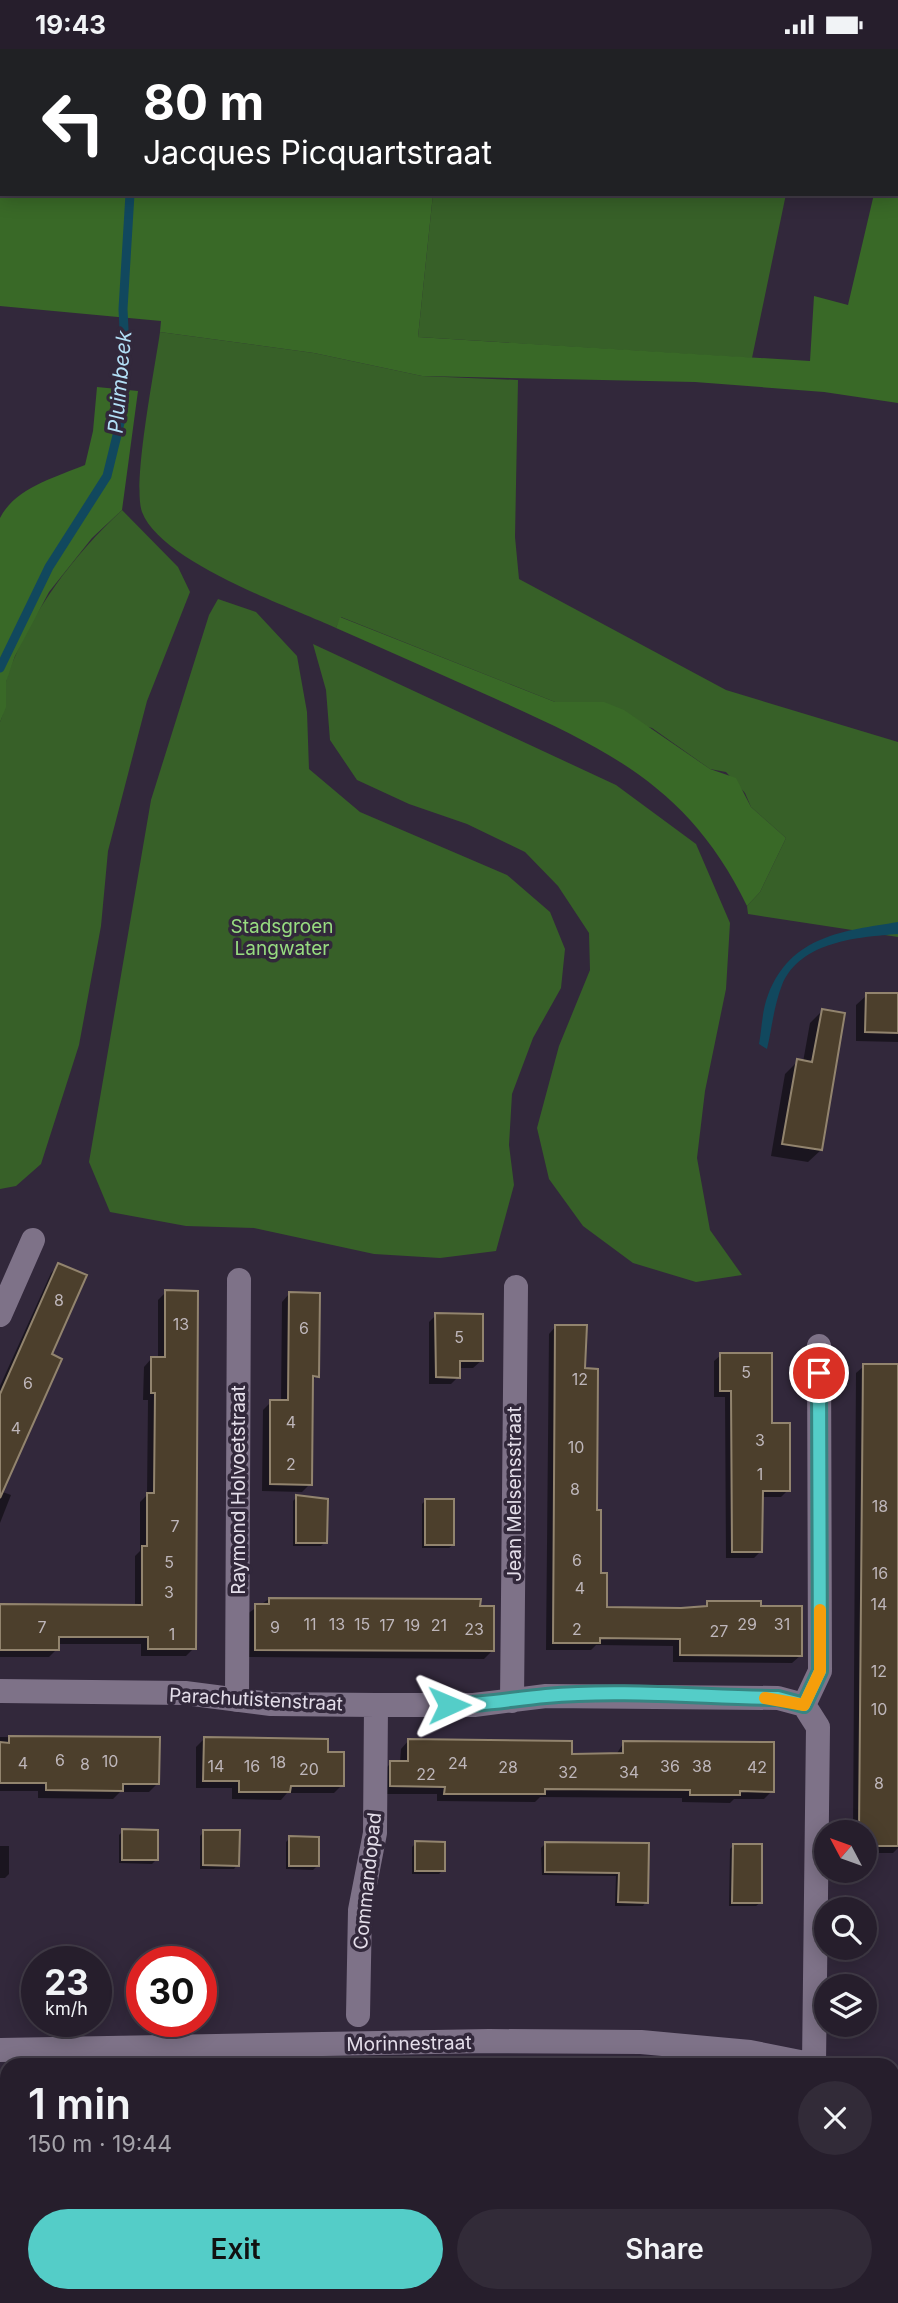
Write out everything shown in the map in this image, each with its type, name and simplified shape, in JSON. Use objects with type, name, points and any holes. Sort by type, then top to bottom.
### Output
[{"type":"street","points":[[0,1315],[33,1240]]},
{"type":"street","name":"Raymond Holvoetstraat","points":[[237,1700],[239,1280]]},
{"type":"street","name":"Jean Melsensstraat","points":[[512,1702],[516,1287]]},
{"type":"street","points":[[814,2058],[818,1727],[804,1705],[820,1671],[819,1346]]},
{"type":"street","name":"Parachutistenstraat","points":[[0,1691],[185,1693],[271,1704],[474,1705],[546,1696],[599,1695],[778,1698],[804,1705]]},
{"type":"street","name":"Commandopad","points":[[358,2015],[360,1910],[375,1833],[376,1705]]},
{"type":"street","name":"Morinnestraat","points":[[0,2050],[489,2041],[641,2042],[781,2058]]},
{"type":"green space","points":[[0,196],[433,196],[418,337],[810,361],[814,296],[848,305],[874,196],[898,196],[898,403],[824,392],[695,382],[422,376],[314,353],[160,332],[161,321],[0,306]]},
{"type":"green space","points":[[433,196],[786,196],[752,358],[418,337]]},
{"type":"green space","points":[[160,332],[314,353],[422,376],[518,380],[515,537],[519,579],[726,690],[898,742],[898,937],[748,914],[747,906],[760,892],[786,838],[751,807],[745,793],[726,772],[710,769],[652,728],[555,702],[341,617],[336,628],[228,581],[174,548],[154,530],[142,512],[140,498],[142,452]]},
{"type":"green space","points":[[97,387],[138,391],[122,510],[92,538],[49,592],[15,656],[6,682],[6,707],[0,722],[0,518],[26,491],[85,465],[93,431]]},
{"type":"green space","points":[[122,510],[178,567],[190,592],[147,701],[108,851],[101,926],[79,1045],[41,1164],[16,1186],[0,1189],[0,722],[4,709],[6,680],[41,606],[86,546]]},
{"type":"green space","name":"Stadsgroen Langwater","points":[[218,599],[256,612],[297,656],[307,712],[309,769],[360,812],[507,875],[550,912],[565,949],[561,988],[533,1038],[512,1094],[509,1145],[514,1185],[496,1251],[440,1258],[374,1254],[254,1228],[186,1226],[110,1212],[89,1162],[151,800],[209,615]]},
{"type":"green space","points":[[340,617],[555,702],[604,702],[624,710],[710,769],[736,778],[751,807],[786,838],[760,892],[747,906],[724,865],[700,831],[672,802],[642,777],[610,756],[537,718],[336,628]]},
{"type":"green space","points":[[313,644],[616,785],[696,844],[730,923],[726,989],[705,1091],[697,1158],[710,1230],[742,1275],[696,1282],[633,1263],[583,1226],[549,1179],[537,1128],[559,1046],[590,970],[589,933],[558,886],[525,852],[467,824],[409,804],[357,780],[330,740],[326,690]]},
{"type":"water","points":[[898,922],[898,934],[832,944],[802,959],[782,985],[767,1049],[759,1044],[768,995],[778,975],[790,960],[821,939]]},
{"type":"building","points":[[866,993],[898,993],[898,1033],[865,1032]]},
{"type":"building","points":[[822,1009],[845,1013],[822,1150],[782,1144],[797,1059],[812,1062]]},
{"type":"building","points":[[58,1263],[87,1275],[52,1354],[62,1359],[0,1498],[0,1394]]},
{"type":"building","points":[[165,1290],[198,1291],[196,1649],[148,1649],[148,1637],[59,1637],[59,1650],[0,1650],[0,1604],[142,1605],[142,1546],[147,1546],[147,1493],[154,1493],[155,1393],[151,1393],[151,1357],[165,1357]]},
{"type":"building","points":[[289,1292],[320,1293],[319,1377],[313,1376],[312,1485],[270,1484],[270,1400],[288,1400]]},
{"type":"building","points":[[435,1313],[483,1314],[483,1361],[460,1361],[460,1378],[436,1377]]},
{"type":"building","points":[[555,1325],[587,1325],[585,1368],[598,1369],[597,1510],[601,1510],[601,1573],[607,1573],[607,1607],[681,1608],[707,1606],[707,1601],[761,1601],[761,1606],[802,1606],[802,1656],[680,1655],[680,1639],[600,1638],[600,1643],[553,1643]]},
{"type":"building","points":[[720,1353],[772,1353],[772,1423],[790,1423],[790,1491],[763,1491],[762,1552],[732,1552],[731,1391],[720,1391]]},
{"type":"building","points":[[863,1364],[898,1364],[898,1846],[877,1846],[877,1820],[859,1820]]},
{"type":"building","points":[[296,1495],[328,1499],[327,1543],[296,1543]]},
{"type":"building","points":[[425,1499],[454,1499],[454,1545],[425,1545]]},
{"type":"building","points":[[269,1598],[481,1599],[480,1606],[494,1606],[494,1651],[255,1650],[255,1604],[269,1604]]},
{"type":"building","points":[[9,1736],[160,1737],[159,1784],[123,1784],[123,1791],[46,1790],[46,1783],[0,1783],[0,1742],[9,1743]]},
{"type":"building","points":[[204,1737],[328,1739],[328,1752],[344,1752],[344,1786],[291,1786],[290,1792],[239,1792],[239,1781],[203,1781]]},
{"type":"building","points":[[408,1739],[572,1741],[572,1754],[623,1753],[623,1741],[774,1742],[774,1792],[740,1791],[740,1795],[690,1795],[690,1790],[545,1789],[545,1794],[444,1794],[445,1787],[390,1786],[390,1761],[408,1761]]},
{"type":"building","points":[[122,1829],[158,1830],[158,1860],[122,1860]]},
{"type":"building","points":[[203,1830],[240,1830],[239,1866],[203,1865]]},
{"type":"building","points":[[289,1836],[319,1837],[319,1866],[289,1866]]},
{"type":"building","points":[[415,1841],[445,1842],[445,1871],[415,1871]]},
{"type":"building","points":[[545,1842],[649,1843],[648,1903],[618,1902],[619,1873],[545,1872]]},
{"type":"building","points":[[733,1844],[762,1844],[762,1903],[732,1903]]},
{"type":"waterway","name":"Pluimbeek","points":[[0,668],[49,567],[107,476],[121,419],[125,349],[123,309],[130,196]]},
{"type":"slow traffic","points":[[765,1698],[778,1698],[804,1705],[820,1671],[820,1610]]},
{"type":"route","points":[[449,1705],[512,1702],[546,1696],[599,1695],[778,1698],[804,1705],[820,1671],[819,1373]]}]
